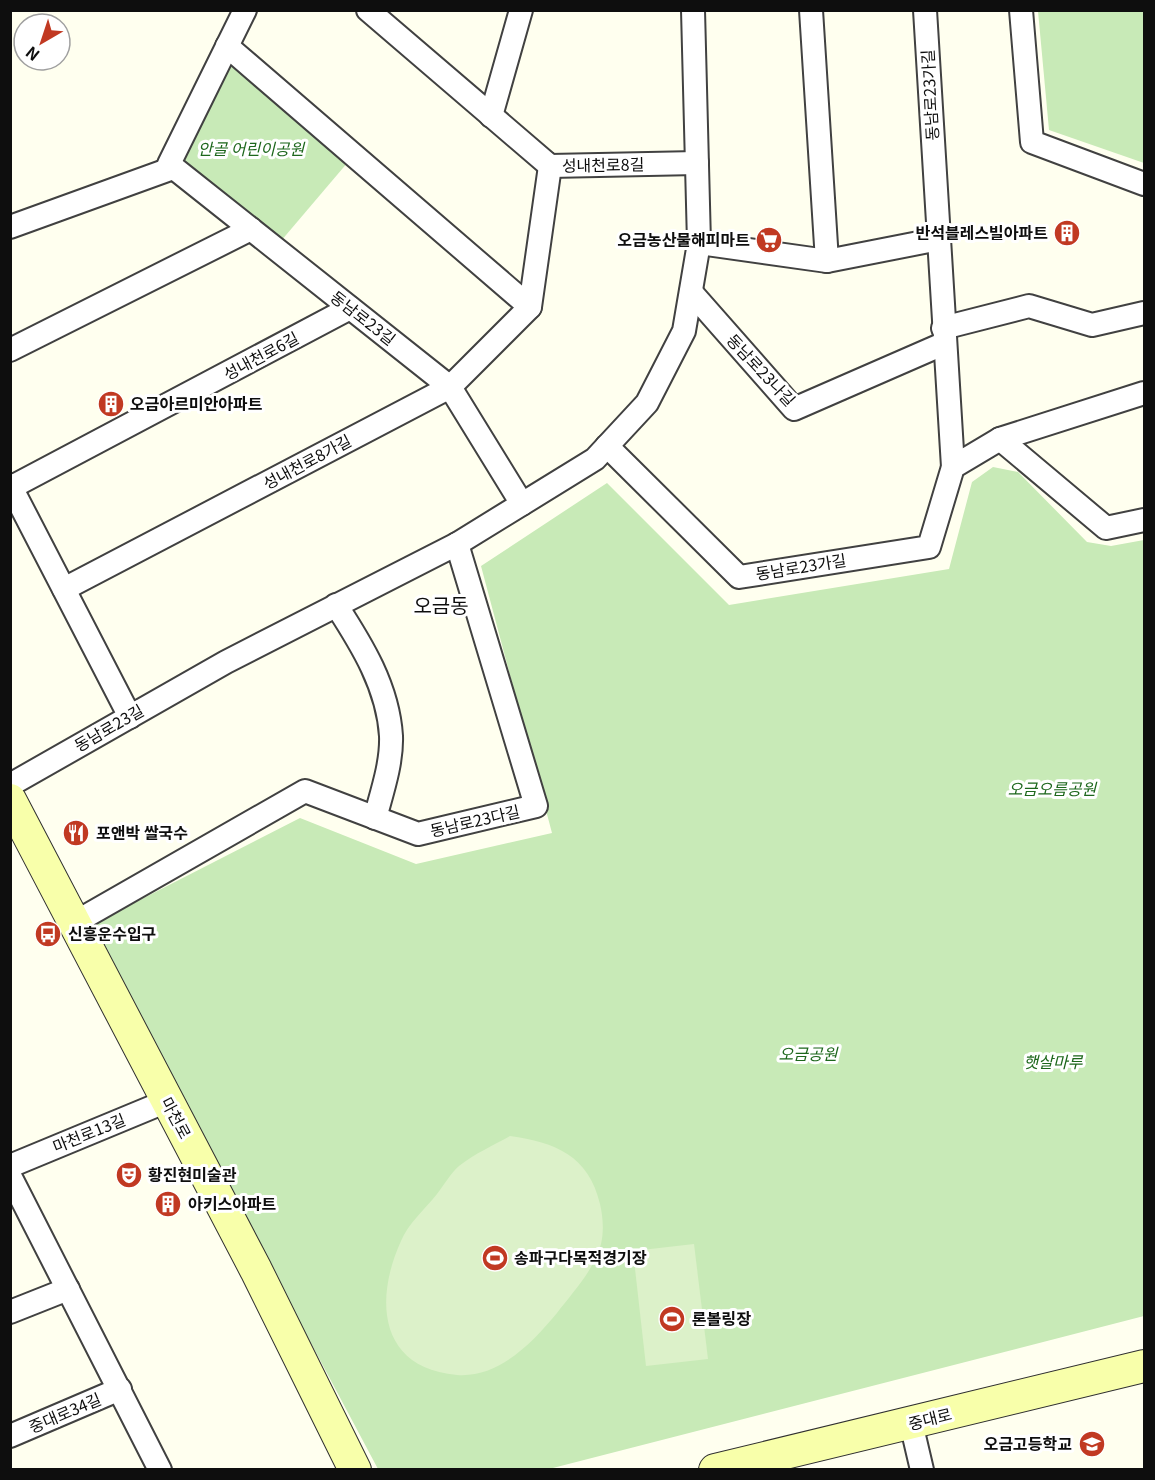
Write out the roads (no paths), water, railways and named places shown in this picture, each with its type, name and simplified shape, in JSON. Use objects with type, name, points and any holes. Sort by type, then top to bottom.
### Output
[{"type":"street","points":[[10,227],[171,166],[245,10]]},
{"type":"street","name":"성내천로8길","points":[[368,10],[550,166],[697,163]]},
{"type":"street","points":[[491,116],[521,10]]},
{"type":"street","name":"동남로23길","points":[[10,785],[226,662],[457,544],[595,459],[647,403],[684,332],[699,243],[693,10]]},
{"type":"street","points":[[812,10],[827,261]]},
{"type":"street","name":"동남로23가길","points":[[607,446],[739,577],[929,547],[953,467],[943,336],[925,10]]},
{"type":"street","points":[[1022,10],[1032,142],[1144,184]]},
{"type":"street","points":[[227,46],[530,307]]},
{"type":"street","name":"동남로23길","points":[[171,166],[450,387],[522,504]]},
{"type":"street","points":[[530,307],[550,166]]},
{"type":"street","points":[[10,350],[251,229]]},
{"type":"street","points":[[699,243],[827,261],[939,239]]},
{"type":"street","name":"동남로23나길","points":[[691,292],[794,410],[943,336],[1029,306],[1092,326],[1144,314]]},
{"type":"street","name":"성내천로8가길","points":[[64,589],[450,387],[530,307]]},
{"type":"street","name":"성내천로6길","points":[[130,717],[11,487],[350,308]]},
{"type":"street","points":[[953,467],[1000,439],[1144,393]]},
{"type":"street","points":[[1000,439],[1106,528],[1144,520]]},
{"type":"street","name":"동남로23다길","points":[[74,923],[305,791],[418,834],[536,806],[457,544]]},
{"type":"street","points":[[336,605],[371,664],[385,697],[391,737],[386,775],[375,818]]},
{"type":"street","name":"마천로","points":[[10,800],[355,1470]]},
{"type":"street","name":"마천로13길","points":[[10,1166],[167,1101]]},
{"type":"street","name":"중대로34길","points":[[10,1176],[160,1470]]},
{"type":"street","points":[[10,1312],[68,1289]]},
{"type":"street","name":"중대로","points":[[715,1470],[1144,1366]]},
{"type":"street","name":"중대로34길","points":[[10,1436],[120,1389]]},
{"type":"street","points":[[911,1423],[922,1470]]},
{"type":"place","name":"반석블레스빌아파트","points":[[1067,233]]},
{"type":"place","name":"오금농산물해피마트","points":[[769,240]]},
{"type":"place","name":"오금아르미안아파트","points":[[111,404]]},
{"type":"place","name":"포앤박 쌀국수","points":[[76,833]]},
{"type":"place","name":"신흥운수입구","points":[[48,934]]},
{"type":"place","name":"황진현미술관","points":[[129,1175]]},
{"type":"place","name":"아키스아파트","points":[[168,1204]]},
{"type":"place","name":"송파구다목적경기장","points":[[495,1258]]},
{"type":"place","name":"론볼링장","points":[[672,1319]]},
{"type":"place","name":"오금고등학교","points":[[1092,1444]]},
{"type":"district","name":"오금동","points":[[441,606]]},
{"type":"park label","name":"안골 어린이공원","points":[[251,149]]},
{"type":"park label","name":"오금오름공원","points":[[1052,789]]},
{"type":"park label","name":"오금공원","points":[[808,1054]]},
{"type":"park label","name":"햇살마루","points":[[1053,1062]]}]
